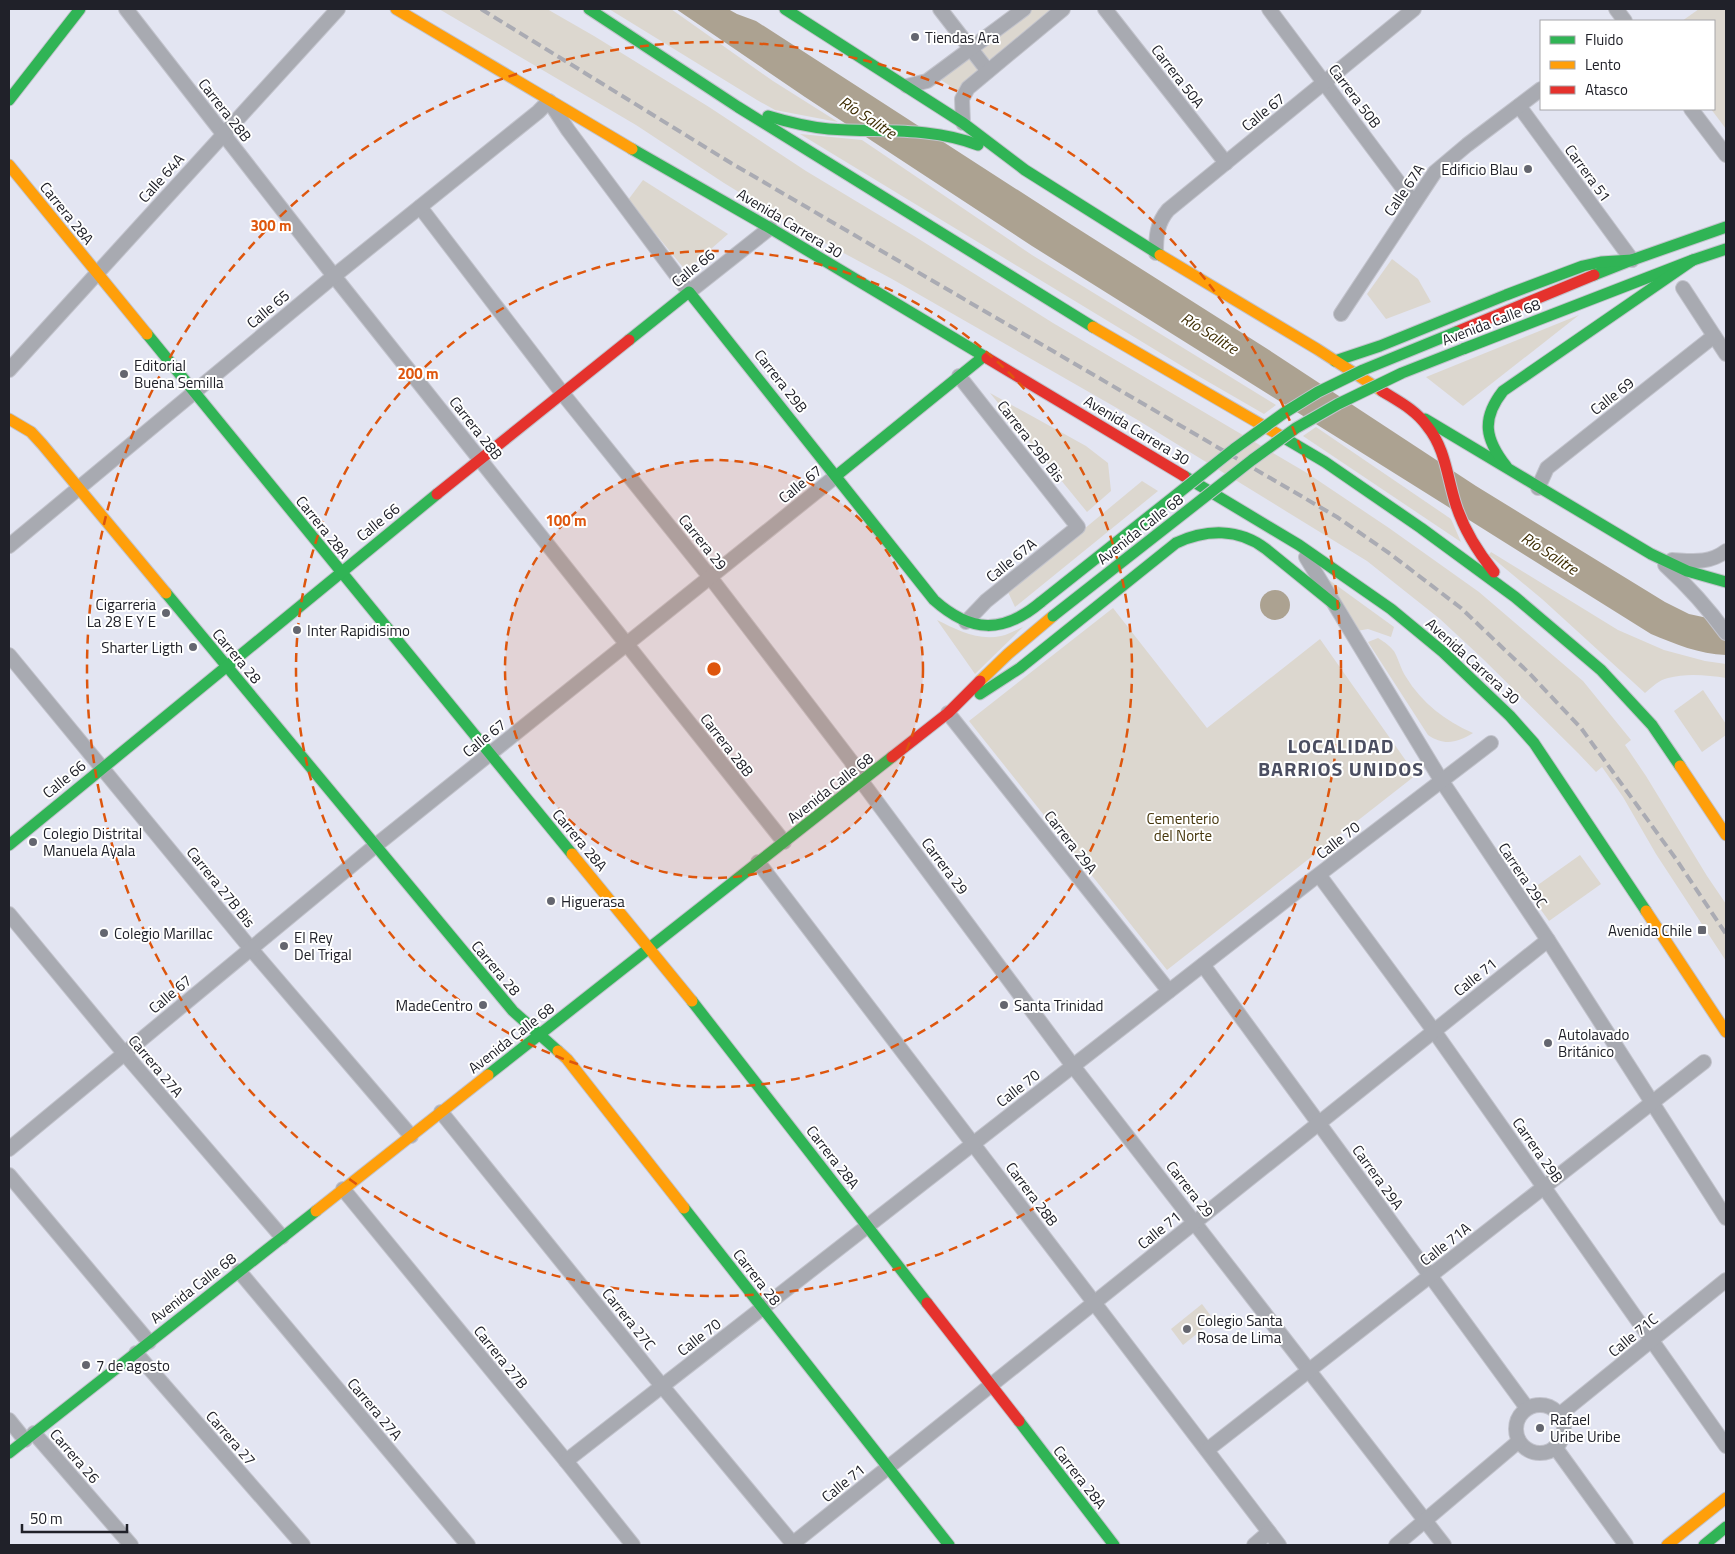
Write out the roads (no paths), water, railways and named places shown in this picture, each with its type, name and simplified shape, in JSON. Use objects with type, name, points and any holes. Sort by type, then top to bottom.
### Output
[{"type":"main road","points":[[9,100],[80,9]]},
{"type":"main road","name":"Avenida Carrera 30","points":[[396,9],[549,101],[770,228],[1299,546],[1391,609],[1443,652],[1522,729],[1543,755],[1726,1032]]},
{"type":"main road","points":[[589,9],[738,107],[1076,317],[1325,462],[1515,597],[1601,670],[1636,706],[1658,733],[1726,835]]},
{"type":"main road","points":[[785,9],[963,123],[1025,170]]},
{"type":"main road","points":[[738,107],[809,127],[937,133],[968,140],[1025,170],[1156,253],[1335,361],[1512,473],[1659,559],[1694,575],[1726,582]]},
{"type":"main road","name":"Carrera 28A","points":[[9,165],[489,754],[650,948],[868,1226],[1114,1545]]},
{"type":"main road","name":"Avenida Calle 68","points":[[1022,617],[1234,449],[1284,413],[1318,392],[1363,370],[1632,260],[1726,227]]},
{"type":"main road","name":"Avenida Calle 68","points":[[9,1452],[948,714],[1008,654],[1053,616],[1252,460],[1296,428],[1338,404],[1402,373],[1693,260],[1726,249]]},
{"type":"main road","points":[[1335,361],[1380,346],[1583,266],[1602,262],[1632,260]]},
{"type":"main road","points":[[1512,473],[1498,456],[1489,439],[1487,428],[1491,407],[1502,391],[1693,260]]},
{"type":"main road","name":"Calle 66","points":[[9,845],[341,572],[690,292]]},
{"type":"main road","name":"Carrera 29B","points":[[690,292],[934,600],[948,613],[977,625],[993,626],[1022,617]]},
{"type":"main road","name":"Calle 67","points":[[836,476],[983,357]]},
{"type":"main road","points":[[1417,414],[1432,431],[1443,453],[1456,503],[1480,556],[1515,597]]},
{"type":"main road","name":"Carrera 28","points":[[9,419],[31,432],[79,488],[513,1012],[567,1059],[949,1545]]},
{"type":"main road","points":[[948,714],[1020,668],[1176,543],[1186,537],[1200,533],[1235,534],[1251,539],[1335,605]]},
{"type":"main road","points":[[1708,1513],[1726,1485]]},
{"type":"main road","points":[[1667,1545],[1726,1498]]},
{"type":"main road","points":[[1704,1545],[1726,1527]]},
{"type":"street","name":"Carrera 28B","points":[[126,9],[334,276],[784,842]]},
{"type":"street","name":"Calle 64A","points":[[9,370],[338,9]]},
{"type":"street","points":[[940,9],[988,71]]},
{"type":"street","points":[[907,86],[927,81],[972,50],[1024,9]]},
{"type":"street","points":[[963,123],[961,107],[964,94],[972,84],[1063,9]]},
{"type":"street","name":"Carrera 50A","points":[[1105,9],[1226,163]]},
{"type":"street","name":"Carrera 50B","points":[[1269,9],[1414,203]]},
{"type":"street","name":"Calle 67","points":[[1156,253],[1157,228],[1161,218],[1414,9]]},
{"type":"street","points":[[1616,9],[1624,20]]},
{"type":"street","name":"Calle 67A","points":[[1341,314],[1435,172],[1540,90]]},
{"type":"street","name":"Calle 65","points":[[9,546],[334,276],[538,112],[549,101]]},
{"type":"street","name":"Carrera 29B","points":[[549,101],[568,130],[690,292]]},
{"type":"street","name":"Carrera 51","points":[[1518,106],[1632,260]]},
{"type":"street","points":[[1692,110],[1726,155]]},
{"type":"street","name":"Carrera 29","points":[[420,207],[563,394],[710,577],[851,761],[862,782],[1073,1066],[1444,1545]]},
{"type":"street","name":"Calle 66","points":[[690,292],[770,228]]},
{"type":"street","points":[[1683,288],[1726,354]]},
{"type":"street","name":"Calle 69","points":[[1538,488],[1547,468],[1714,336]]},
{"type":"street","name":"Carrera 29B Bis","points":[[959,376],[1078,527]]},
{"type":"street","name":"Calle 67","points":[[9,1149],[375,846],[836,476]]},
{"type":"street","name":"Calle 67A","points":[[966,622],[986,601],[1078,527]]},
{"type":"street","name":"Carrera 29C","points":[[1299,546],[1441,780],[1548,940],[1726,1218]]},
{"type":"street","points":[[1659,559],[1699,562],[1711,560],[1726,551]]},
{"type":"street","points":[[1659,559],[1710,610],[1726,634]]},
{"type":"street","name":"Carrera 27B Bis","points":[[9,655],[251,949],[411,1136]]},
{"type":"street","name":"Carrera 29A","points":[[948,714],[1169,991]]},
{"type":"street","name":"Calle 70","points":[[566,1461],[1441,780],[1492,743]]},
{"type":"street","name":"Carrera 28B","points":[[758,862],[1279,1545]]},
{"type":"street","name":"Carrera 29B","points":[[1319,875],[1434,1031],[1726,1446]]},
{"type":"street","name":"Carrera 27A","points":[[9,914],[124,1054],[282,1237]]},
{"type":"street","name":"Calle 71","points":[[793,1545],[1548,940]]},
{"type":"street","name":"Carrera 29A","points":[[1203,965],[1527,1408]]},
{"type":"street","name":"Calle 71A","points":[[1206,1450],[1704,1062]]},
{"type":"street","name":"Carrera 27C","points":[[441,1112],[793,1545]]},
{"type":"street","points":[[9,1175],[149,1342]]},
{"type":"street","name":"Carrera 27B","points":[[343,1190],[633,1545]]},
{"type":"street","name":"Carrera 27A","points":[[239,1271],[468,1545]]},
{"type":"street","name":"Calle 71C","points":[[1559,1415],[1726,1280]]},
{"type":"street","name":"Carrera 27","points":[[136,1352],[303,1545]]},
{"type":"street","points":[[1535,1405],[1544,1405],[1553,1408],[1559,1415],[1563,1423],[1563,1432],[1561,1440],[1555,1447],[1546,1452],[1536,1452],[1526,1448],[1519,1441],[1516,1423],[1520,1415],[1527,1408],[1535,1405]]},
{"type":"street","name":"Carrera 26","points":[[9,1420],[29,1436],[131,1545]]},
{"type":"street","points":[[1396,1545],[1519,1441]]},
{"type":"street","points":[[1555,1447],[1626,1545]]},
{"type":"street","points":[[1254,1545],[1269,1532]]},
{"type":"water","name":"Río Salitre","points":[[676,9],[728,9],[756,21],[1269,350],[1476,486],[1665,602],[1689,614],[1726,622],[1726,655],[1697,651],[1651,634],[1032,246],[805,97]]},
{"type":"water","points":[[1275,590],[1286,594],[1290,605],[1286,616],[1275,620],[1264,616],[1260,605],[1264,594]]},
{"type":"railway","points":[[481,9],[731,163],[1337,517],[1389,553],[1461,608],[1529,673],[1581,728],[1676,859],[1726,934]]},
{"type":"place","name":"Tiendas Ara","points":[[915,37]]},
{"type":"place","name":"Edificio Blau","points":[[1528,169]]},
{"type":"place","name":"Editorial Buena Semilla","points":[[124,374]]},
{"type":"place","name":"Cigarreria La 28 E Y E","points":[[166,613]]},
{"type":"place","name":"Inter Rapidisimo","points":[[297,630]]},
{"type":"place","name":"Sharter Ligth","points":[[193,647]]},
{"type":"place","name":"Colegio Distrital Manuela Ayala","points":[[33,842]]},
{"type":"place","name":"Higuerasa","points":[[551,901]]},
{"type":"place","name":"Avenida Chile","points":[[1702,930]]},
{"type":"place","name":"Colegio Marillac","points":[[104,933]]},
{"type":"place","name":"El Rey Del Trigal","points":[[284,946]]},
{"type":"place","name":"MadeCentro","points":[[483,1005]]},
{"type":"place","name":"Santa Trinidad","points":[[1004,1005]]},
{"type":"place","name":"Autolavado Británico","points":[[1548,1043]]},
{"type":"place","name":"Colegio Santa Rosa de Lima","points":[[1187,1329]]},
{"type":"place","name":"7 de agosto","points":[[86,1365]]},
{"type":"place","name":"Rafael Uribe Uribe","points":[[1540,1428]]},
{"type":"district","name":"LOCALIDAD BARRIOS UNIDOS","points":[[1341,756]]},
{"type":"park label","name":"Cementerio del Norte","points":[[1183,826]]}]
